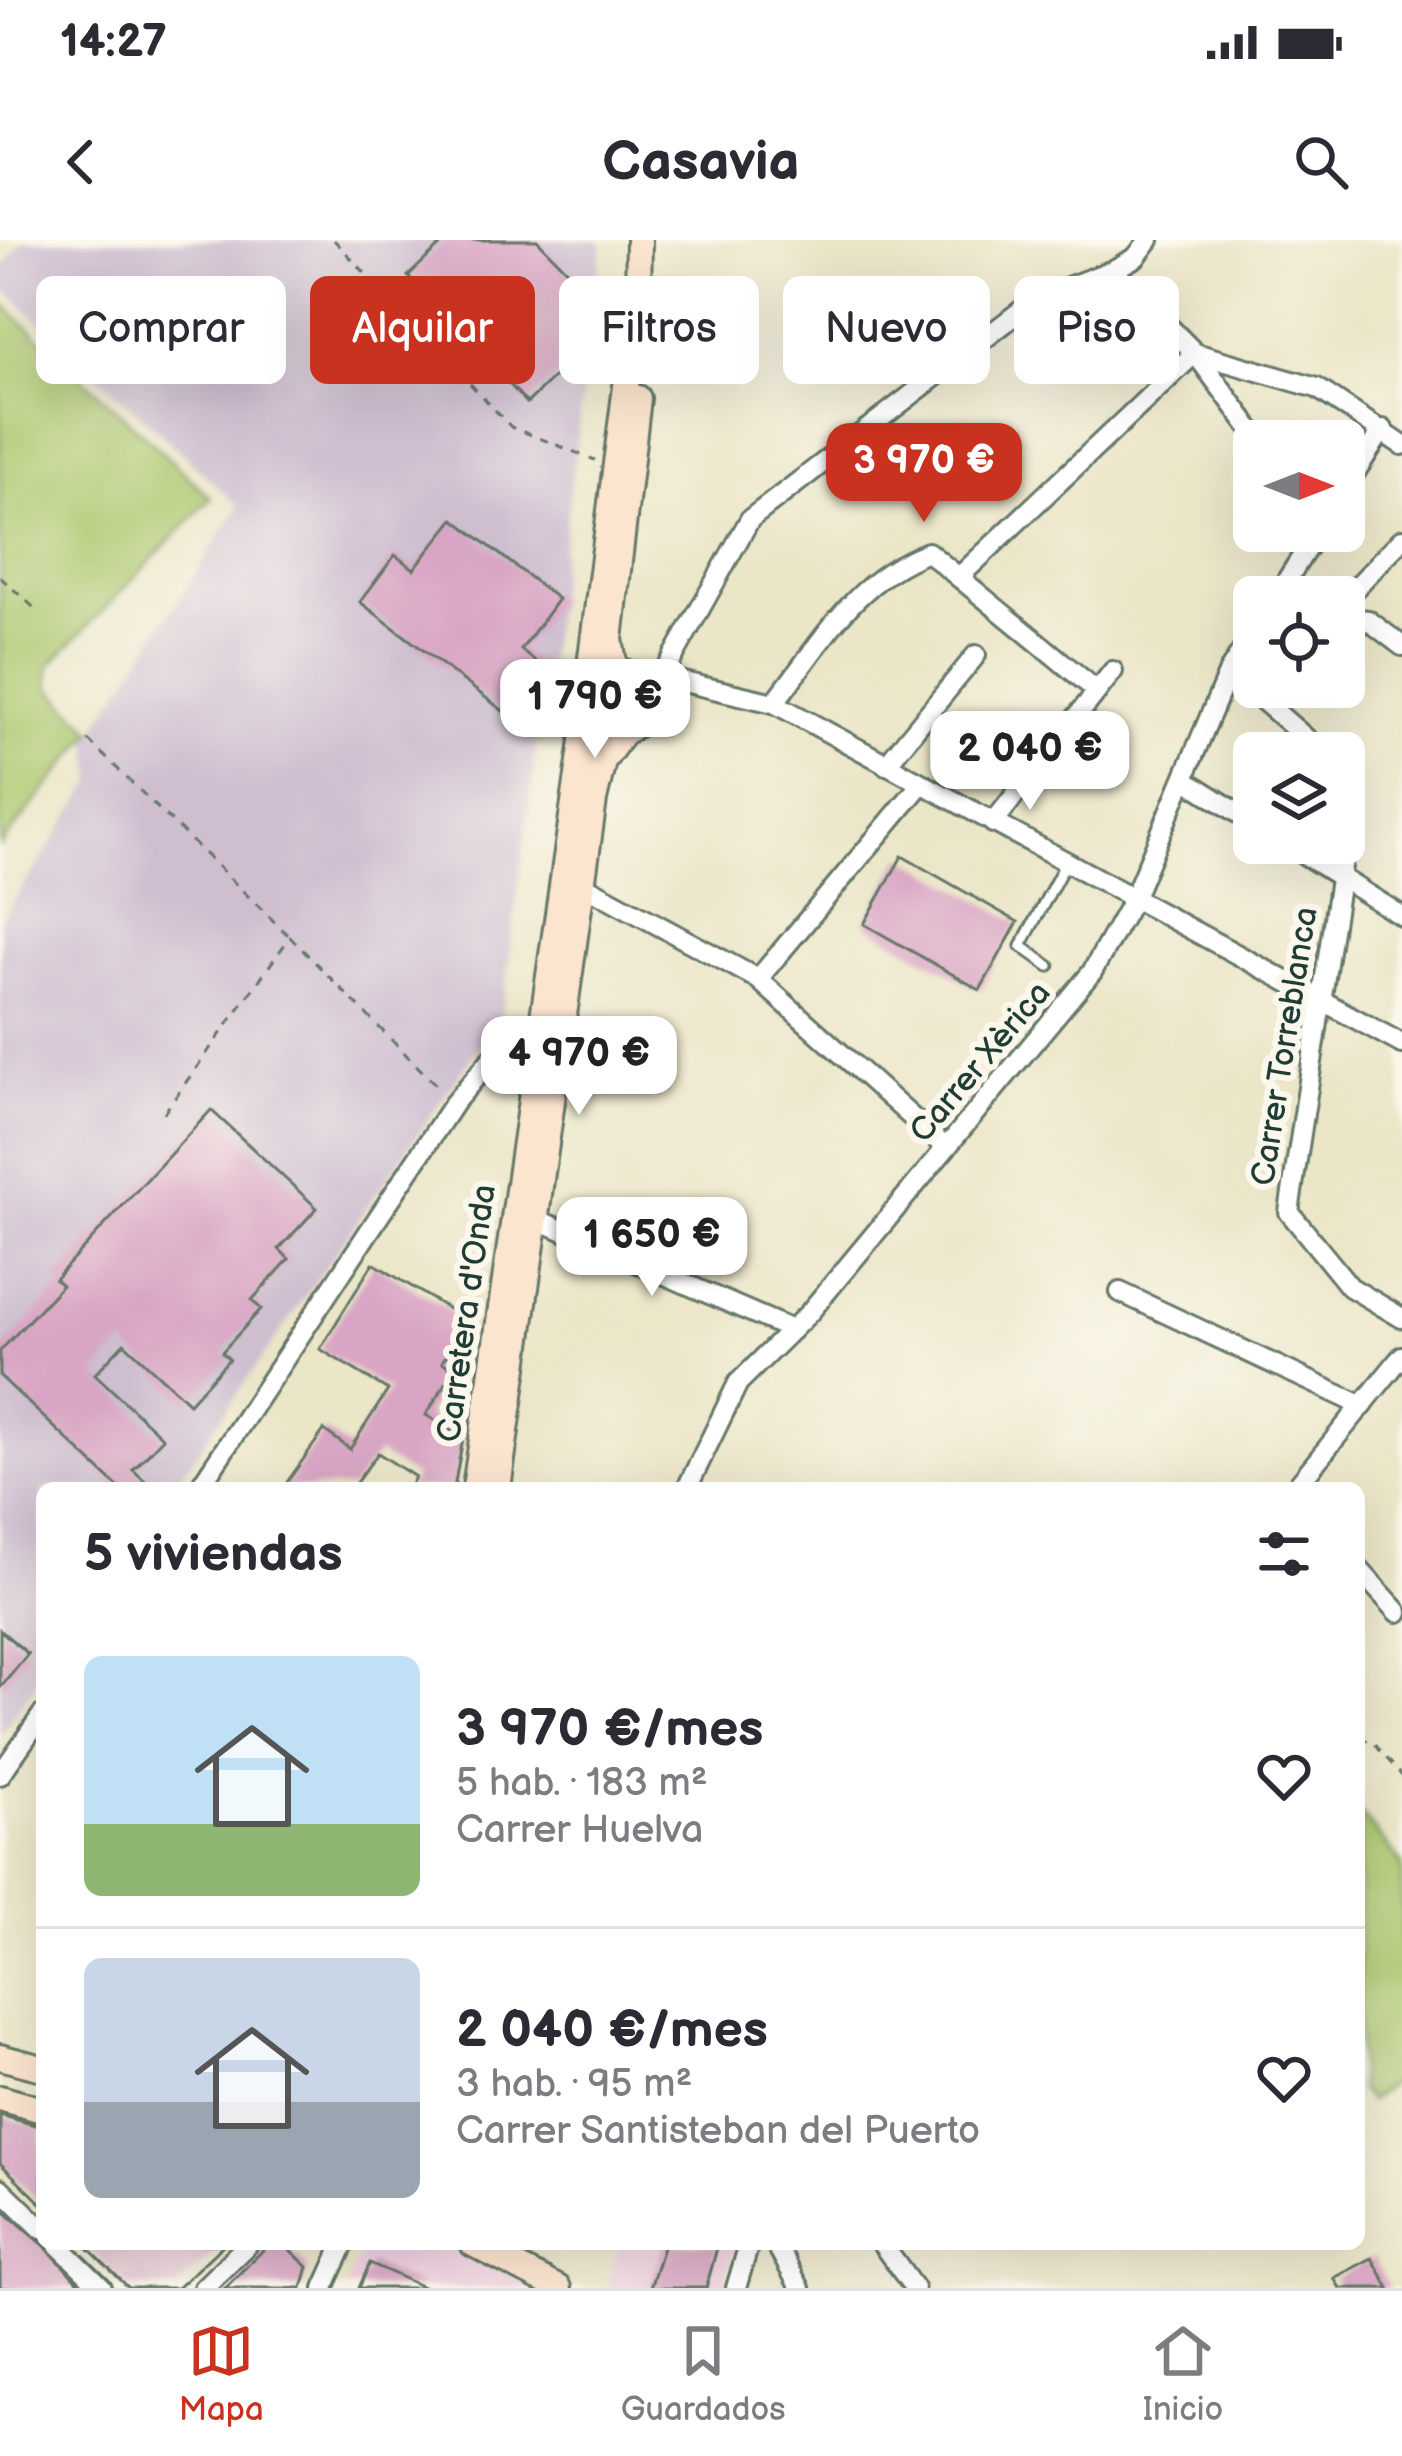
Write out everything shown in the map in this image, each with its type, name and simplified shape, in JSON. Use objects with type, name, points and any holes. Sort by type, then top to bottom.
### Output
[{"type":"main road","points":[[588,681],[615,670],[650,679],[644,710],[624,732],[604,733],[586,720],[581,698],[588,681],[638,292],[639,240]]},
{"type":"main road","points":[[615,670],[610,639],[655,240]]},
{"type":"main road","name":"Carretera d'Onda","points":[[476,1482],[586,720]]},
{"type":"main road","name":"Carretera d'Onda","points":[[499,1482],[582,884],[603,761],[624,732]]},
{"type":"main road","points":[[0,2056],[36,2066]]},
{"type":"main road","points":[[0,2098],[36,2108]]},
{"type":"main road","points":[[485,2250],[558,2288]]},
{"type":"street","points":[[1149,240],[1136,257],[1113,271],[1036,299],[750,519],[650,679],[774,703],[1402,1044]]},
{"type":"street","points":[[1113,271],[1196,353],[1245,420]]},
{"type":"street","points":[[1196,353],[1317,388],[1402,445]]},
{"type":"street","points":[[959,577],[1196,353]]},
{"type":"street","points":[[1365,457],[1383,429]]},
{"type":"street","points":[[1365,578],[1402,539]]},
{"type":"street","points":[[774,703],[856,598],[887,568],[928,552],[1097,691]]},
{"type":"street","points":[[1365,620],[1402,646]]},
{"type":"street","points":[[886,765],[976,655]]},
{"type":"street","name":"Carrer Xèrica","points":[[690,1482],[738,1383],[792,1330],[1092,972],[1133,899],[1233,665]]},
{"type":"street","points":[[993,823],[1113,671]]},
{"type":"street","points":[[1229,671],[1299,732]]},
{"type":"street","points":[[1184,779],[1233,810]]},
{"type":"street","points":[[758,979],[921,784]]},
{"type":"street","points":[[1319,864],[1402,916]]},
{"type":"street","name":"Carrer Torreblanca","points":[[1342,864],[1289,1212],[1351,1287],[1402,1318]]},
{"type":"street","points":[[582,884],[758,979],[945,1147]]},
{"type":"street","points":[[203,1482],[454,1103],[539,1022]]},
{"type":"street","points":[[479,1075],[508,1072],[531,1079]]},
{"type":"street","points":[[645,1266],[672,1216]]},
{"type":"street","points":[[534,1218],[792,1330]]},
{"type":"street","points":[[1120,1292],[1363,1406]]},
{"type":"street","points":[[1300,1482],[1402,1356]]},
{"type":"street","points":[[1365,1576],[1400,1614]]},
{"type":"street","points":[[0,1775],[36,1724]]},
{"type":"street","points":[[0,2188],[36,2223]]},
{"type":"street","points":[[63,2250],[102,2288]]},
{"type":"street","points":[[203,2288],[242,2250]]},
{"type":"street","points":[[325,2288],[341,2250]]},
{"type":"street","points":[[736,2288],[747,2250]]},
{"type":"street","points":[[779,2250],[800,2288]]},
{"type":"street","points":[[886,2250],[914,2288]]},
{"type":"lane","points":[[1049,966],[1021,946],[1066,862]]},
{"type":"path","points":[[334,240],[511,427],[613,468]]},
{"type":"path","points":[[0,578],[40,613]]},
{"type":"path","points":[[88,740],[454,1103]]},
{"type":"path","points":[[164,1113],[290,937]]},
{"type":"path","points":[[1365,1741],[1371,1740],[1402,1776]]},
{"type":"shaded area","points":[[24,240],[598,240],[602,246],[598,276],[559,276],[559,384],[584,384],[502,1013],[176,1482],[36,1482],[36,1683],[0,1734],[0,921],[94,780],[88,740],[239,506],[107,384],[286,384],[286,276],[36,276],[36,318],[0,285],[0,270]]},
{"type":"shaded area","points":[[366,2250],[454,2250],[540,2288],[344,2288]]},
{"type":"shaded area","points":[[618,2250],[733,2250],[722,2288],[607,2288]]},
{"type":"green space","points":[[0,301],[36,335],[36,384],[89,384],[211,498],[49,666],[49,687],[93,731],[0,846]]},
{"type":"green space","points":[[1365,1819],[1402,1864],[1402,2074],[1369,2101],[1365,2096]]},
{"type":"building","points":[[446,240],[537,240],[572,276],[559,276],[559,372],[527,403],[509,384],[535,384],[535,276],[408,276]]},
{"type":"building","points":[[454,519],[558,599],[521,650],[543,667],[507,714],[360,602],[395,555],[414,569]]},
{"type":"building","points":[[902,856],[1018,922],[980,990],[864,924]]},
{"type":"building","points":[[211,1110],[317,1208],[279,1249],[289,1259],[252,1300],[261,1309],[222,1352],[229,1359],[189,1403],[124,1343],[95,1374],[163,1438],[133,1470],[146,1482],[113,1482],[0,1376],[0,1351],[62,1285],[55,1279]]},
{"type":"building","points":[[373,1263],[468,1321],[442,1362],[454,1370],[426,1415],[463,1438],[455,1482],[412,1482],[415,1477],[378,1453],[356,1482],[287,1482],[324,1430],[350,1449],[388,1390],[320,1349]]},
{"type":"building","points":[[0,1630],[28,1654],[0,1688]]},
{"type":"building","points":[[0,2115],[36,2125],[36,2198],[0,2163]]},
{"type":"building","points":[[0,2207],[36,2238],[36,2250],[49,2250],[83,2288],[0,2288]]},
{"type":"building","points":[[90,2250],[218,2250],[177,2288],[129,2288]]},
{"type":"building","points":[[263,2250],[290,2250],[308,2267],[302,2288],[225,2288]]},
{"type":"building","points":[[662,2250],[716,2250],[706,2288],[650,2288]]},
{"type":"building","points":[[1372,2258],[1389,2288],[1340,2288],[1334,2278]]},
{"type":"building","points":[[370,2263],[425,2288],[359,2288]]}]
